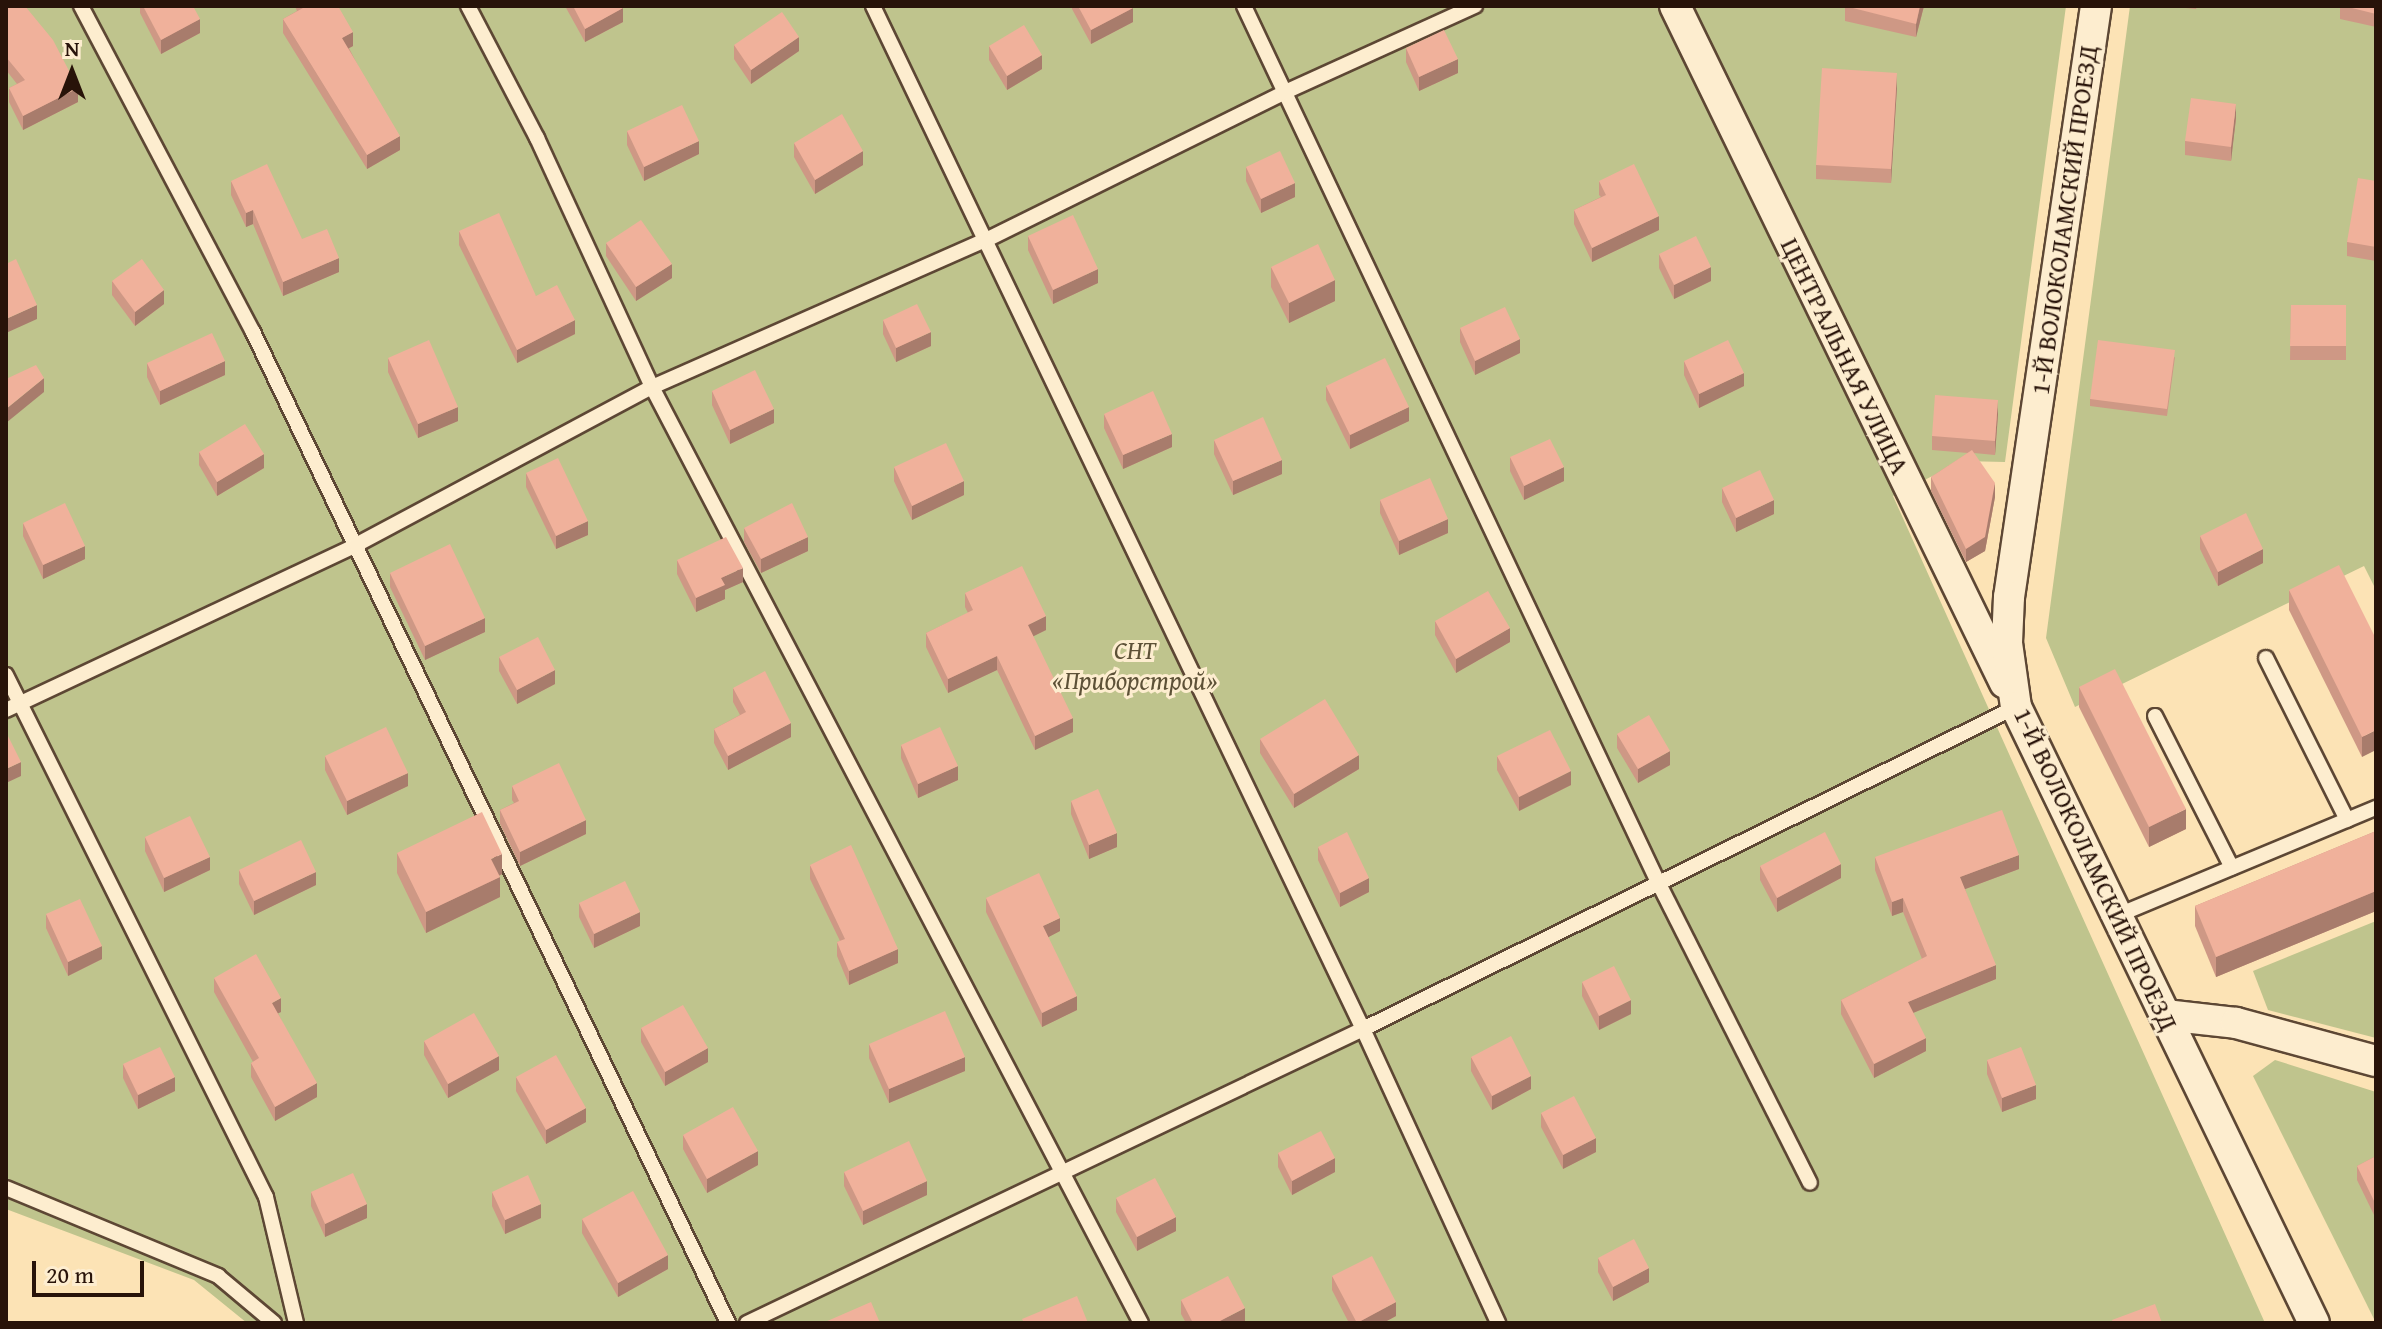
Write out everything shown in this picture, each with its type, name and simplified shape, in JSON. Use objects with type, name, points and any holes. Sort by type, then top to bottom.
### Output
[{"type":"street","name":"ЦЕНТРАЛЬНАЯ УЛИЦА","points":[[1675,6],[2016,707]]},
{"type":"street","name":"1-Й ВОЛОКОЛАМСКИЙ ПРОЕЗД","points":[[2096,6],[2009,597],[2007,643],[2016,707],[2314,1323]]},
{"type":"street","points":[[2165,1015],[2236,1023],[2376,1061]]},
{"type":"lane","points":[[81,6],[253,332],[728,1323]]},
{"type":"lane","points":[[468,6],[537,138],[652,387],[1065,1170],[1141,1323]]},
{"type":"lane","points":[[873,6],[1363,1029],[1498,1323]]},
{"type":"lane","points":[[1244,6],[1657,880],[1810,1183]]},
{"type":"lane","points":[[6,710],[356,545],[652,387],[986,240],[1283,93],[1475,6]]},
{"type":"lane","points":[[2266,658],[2347,820]]},
{"type":"lane","points":[[6,675],[266,1197],[296,1323]]},
{"type":"lane","points":[[747,1323],[1363,1029],[1657,880],[2016,707]]},
{"type":"lane","points":[[2155,716],[2232,868]]},
{"type":"lane","points":[[2115,916],[2376,808]]},
{"type":"lane","points":[[6,1188],[218,1276],[274,1323]]},
{"type":"green space","name":"СНТ «Приборстрой»","points":[[6,6],[2066,6],[2005,462],[1962,461],[1893,496],[2265,1323],[247,1323],[194,1280],[6,1209]]},
{"type":"green space","points":[[2130,6],[2376,6],[2376,590],[2364,566],[2075,707],[2046,638]]},
{"type":"green space","points":[[2376,921],[2376,1038],[2268,1010],[2253,971]]},
{"type":"green space","points":[[2275,1060],[2376,1092],[2376,1323],[2253,1076]]},
{"type":"building","points":[[6,6],[25,6],[53,40],[78,88],[23,116],[9,88],[25,80],[6,57]]},
{"type":"building","points":[[143,6],[193,6],[200,19],[161,40]]},
{"type":"building","points":[[302,6],[338,6],[353,32],[342,38],[400,136],[367,155],[283,19]]},
{"type":"building","points":[[573,6],[622,6],[623,8],[585,29]]},
{"type":"building","points":[[1078,6],[1132,6],[1133,8],[1091,30]]},
{"type":"building","points":[[1845,6],[1920,6],[1916,24]]},
{"type":"building","points":[[2344,6],[2376,6],[2376,14]]},
{"type":"building","points":[[782,12],[799,37],[751,70],[734,45]]},
{"type":"building","points":[[1024,25],[1042,55],[1007,76],[989,46]]},
{"type":"building","points":[[1444,30],[1458,59],[1419,77],[1406,48]]},
{"type":"building","points":[[1822,68],[1897,73],[1891,169],[1816,165]]},
{"type":"building","points":[[2191,98],[2236,104],[2231,147],[2185,141]]},
{"type":"building","points":[[682,105],[699,141],[644,167],[627,131]]},
{"type":"building","points":[[842,114],[863,151],[815,180],[794,143]]},
{"type":"building","points":[[1280,151],[1295,183],[1261,199],[1246,167]]},
{"type":"building","points":[[267,164],[302,239],[327,229],[339,258],[283,282],[253,210],[246,213],[231,181]]},
{"type":"building","points":[[1634,164],[1659,216],[1592,248],[1574,210],[1606,195],[1599,181]]},
{"type":"building","points":[[2358,178],[2376,181],[2376,247],[2347,242]]},
{"type":"building","points":[[499,213],[536,296],[557,285],[575,320],[517,350],[459,231]]},
{"type":"building","points":[[1073,215],[1098,269],[1053,290],[1028,236]]},
{"type":"building","points":[[641,220],[672,264],[636,287],[606,243]]},
{"type":"building","points":[[1696,236],[1711,267],[1674,285],[1659,254]]},
{"type":"building","points":[[1318,244],[1335,280],[1289,303],[1271,267]]},
{"type":"building","points":[[16,259],[37,305],[6,319],[6,264]]},
{"type":"building","points":[[142,259],[164,290],[135,312],[112,281]]},
{"type":"building","points":[[917,304],[931,332],[896,348],[883,320]]},
{"type":"building","points":[[2291,305],[2346,305],[2346,346],[2290,346]]},
{"type":"building","points":[[1505,307],[1520,339],[1475,361],[1460,328]]},
{"type":"building","points":[[212,333],[225,361],[160,391],[147,363]]},
{"type":"building","points":[[429,340],[458,407],[418,424],[388,358]]},
{"type":"building","points":[[1728,340],[1744,373],[1699,394],[1684,361]]},
{"type":"building","points":[[2098,340],[2175,350],[2167,409],[2090,399]]},
{"type":"building","points":[[1385,358],[1409,407],[1350,435],[1326,386]]},
{"type":"building","points":[[36,365],[44,378],[6,409],[6,379]]},
{"type":"building","points":[[755,370],[774,409],[730,430],[712,391]]},
{"type":"building","points":[[1153,391],[1172,434],[1123,455],[1104,414]]},
{"type":"building","points":[[1935,395],[1998,400],[1995,441],[1932,436]]},
{"type":"building","points":[[1263,417],[1282,460],[1233,481],[1214,440]]},
{"type":"building","points":[[245,424],[264,454],[217,482],[199,452]]},
{"type":"building","points":[[1550,439],[1564,467],[1524,486],[1510,457]]},
{"type":"building","points":[[946,443],[964,481],[912,506],[894,467]]},
{"type":"building","points":[[1972,450],[1995,483],[1985,537],[1966,549],[1931,477]]},
{"type":"building","points":[[558,458],[588,521],[556,536],[526,473]]},
{"type":"building","points":[[1760,470],[1774,500],[1736,518],[1722,488]]},
{"type":"building","points":[[1430,478],[1448,519],[1399,541],[1380,500]]},
{"type":"building","points":[[65,503],[85,546],[43,565],[23,523]]},
{"type":"building","points":[[792,503],[808,537],[761,559],[744,528]]},
{"type":"building","points":[[2246,513],[2263,549],[2218,572],[2200,536]]},
{"type":"building","points":[[726,537],[743,568],[721,578],[725,585],[696,598],[677,560]]},
{"type":"building","points":[[450,544],[485,618],[425,646],[390,573]]},
{"type":"building","points":[[2339,565],[2376,639],[2376,730],[2362,737],[2289,590]]},
{"type":"building","points":[[1022,566],[1046,616],[1028,625],[1073,718],[1035,736],[997,656],[948,679],[926,633],[973,610],[965,593]]},
{"type":"building","points":[[1488,591],[1510,628],[1456,659],[1435,621]]},
{"type":"building","points":[[538,637],[555,670],[517,690],[499,657]]},
{"type":"building","points":[[2115,669],[2186,809],[2149,827],[2079,687]]},
{"type":"building","points":[[765,671],[791,723],[728,756],[714,729],[746,712],[733,688]]},
{"type":"building","points":[[1325,699],[1359,755],[1294,794],[1260,739]]},
{"type":"building","points":[[1649,715],[1670,751],[1638,769],[1617,734]]},
{"type":"building","points":[[386,727],[408,773],[347,801],[325,756]]},
{"type":"building","points":[[940,727],[958,766],[918,784],[901,745]]},
{"type":"building","points":[[1550,730],[1571,771],[1519,797],[1497,756]]},
{"type":"building","points":[[6,732],[21,762],[6,769]]},
{"type":"building","points":[[559,763],[586,820],[520,852],[500,810],[519,801],[512,786]]},
{"type":"building","points":[[1098,789],[1117,833],[1089,845],[1071,801]]},
{"type":"building","points":[[2002,810],[2019,855],[1960,877],[1996,965],[1908,1002],[1926,1038],[1874,1064],[1841,1000],[1927,956],[1903,898],[1892,902],[1875,857]]},
{"type":"building","points":[[482,812],[502,854],[491,859],[500,877],[426,912],[397,853]]},
{"type":"building","points":[[190,816],[210,857],[164,878],[145,837]]},
{"type":"building","points":[[2376,831],[2376,891],[2216,957],[2195,906]]},
{"type":"building","points":[[1347,832],[1369,878],[1340,893],[1318,847]]},
{"type":"building","points":[[1825,832],[1841,864],[1777,898],[1760,866]]},
{"type":"building","points":[[301,840],[316,872],[254,901],[239,870]]},
{"type":"building","points":[[851,845],[898,949],[849,971],[837,942],[845,939],[810,865]]},
{"type":"building","points":[[1039,873],[1060,918],[1043,926],[1077,996],[1042,1013],[986,898]]},
{"type":"building","points":[[625,881],[640,912],[594,934],[579,903]]},
{"type":"building","points":[[80,899],[102,946],[68,962],[46,914]]},
{"type":"building","points":[[256,954],[281,998],[272,1003],[317,1083],[275,1107],[251,1063],[259,1058],[214,978]]},
{"type":"building","points":[[1614,966],[1631,1000],[1599,1016],[1582,982]]},
{"type":"building","points":[[683,1005],[708,1048],[665,1072],[641,1028]]},
{"type":"building","points":[[945,1011],[965,1057],[889,1089],[869,1044]]},
{"type":"building","points":[[474,1013],[499,1056],[448,1084],[424,1041]]},
{"type":"building","points":[[1511,1036],[1531,1076],[1492,1096],[1471,1057]]},
{"type":"building","points":[[160,1047],[175,1077],[138,1095],[123,1064]]},
{"type":"building","points":[[2021,1047],[2036,1085],[2002,1098],[1987,1060]]},
{"type":"building","points":[[556,1055],[586,1108],[546,1130],[516,1077]]},
{"type":"building","points":[[1574,1096],[1596,1138],[1563,1155],[1541,1113]]},
{"type":"building","points":[[733,1107],[758,1151],[707,1179],[683,1135]]},
{"type":"building","points":[[1321,1131],[1335,1158],[1292,1181],[1278,1153]]},
{"type":"building","points":[[909,1141],[927,1181],[863,1211],[844,1172]]},
{"type":"building","points":[[2376,1156],[2376,1205],[2357,1166]]},
{"type":"building","points":[[353,1173],[367,1204],[325,1224],[311,1192]]},
{"type":"building","points":[[528,1175],[541,1204],[505,1220],[492,1192]]},
{"type":"building","points":[[1155,1178],[1176,1217],[1137,1237],[1116,1198]]},
{"type":"building","points":[[633,1191],[668,1255],[618,1283],[582,1219]]},
{"type":"building","points":[[1634,1239],[1649,1268],[1613,1287],[1598,1258]]},
{"type":"building","points":[[1372,1256],[1396,1302],[1357,1323],[1332,1276]]},
{"type":"building","points":[[1228,1276],[1245,1308],[1216,1323],[1193,1323],[1181,1300]]},
{"type":"building","points":[[1077,1296],[1088,1323],[1024,1323],[1022,1319]]},
{"type":"building","points":[[871,1302],[880,1323],[825,1323],[825,1322]]},
{"type":"building","points":[[2155,1304],[2162,1323],[2113,1323],[2112,1320]]}]
